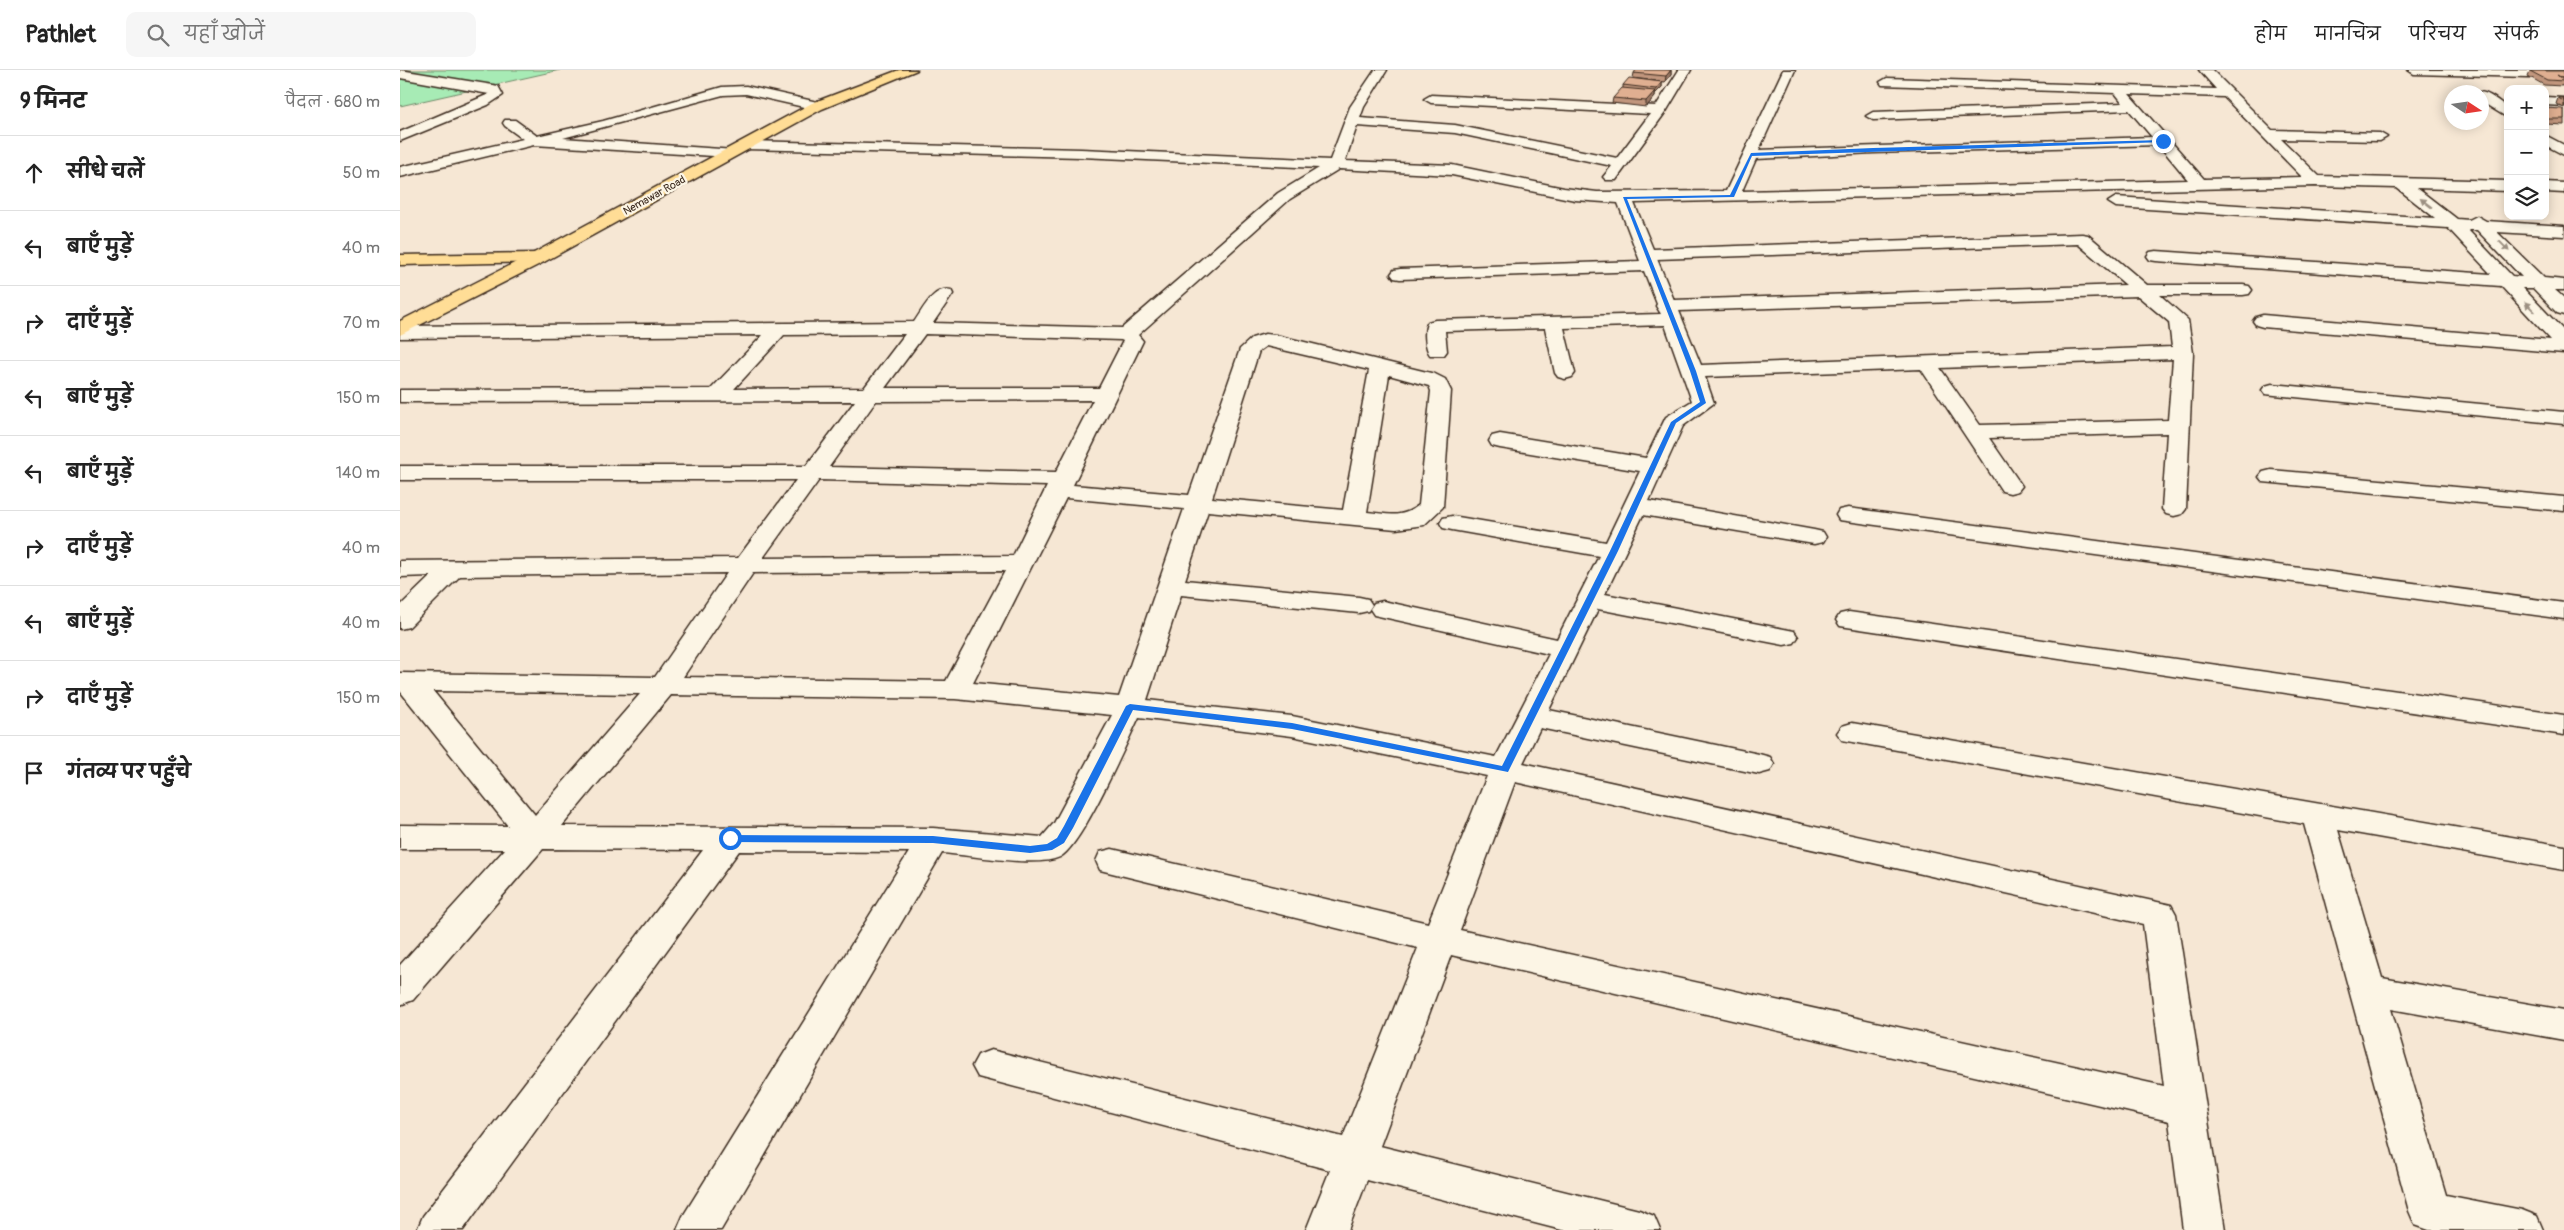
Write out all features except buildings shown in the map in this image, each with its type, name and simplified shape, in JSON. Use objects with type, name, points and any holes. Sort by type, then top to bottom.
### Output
[{"type":"main road","name":"Nemawar Road","points":[[400,331],[818,106],[856,89],[912,70]]},
{"type":"main road","points":[[400,260],[538,258]]},
{"type":"street","points":[[400,331],[916,328],[1127,334],[1284,196],[1336,165],[1357,107],[1381,70]]},
{"type":"street","points":[[1595,198],[1660,110],[1685,70]]},
{"type":"street","points":[[1732,196],[1789,70]]},
{"type":"street","points":[[2205,70],[2315,182]]},
{"type":"street","points":[[2414,70],[2564,74]]},
{"type":"street","points":[[2442,70],[2464,85]]},
{"type":"street","points":[[400,74],[492,89],[496,95],[400,136]]},
{"type":"street","points":[[1873,149],[1873,116],[1887,76],[2118,90],[2229,93]]},
{"type":"street","points":[[400,172],[535,141],[734,90],[746,90],[818,106]]},
{"type":"street","points":[[2118,90],[2200,184]]},
{"type":"street","points":[[2489,99],[2504,100]]},
{"type":"street","points":[[1431,100],[1660,110]]},
{"type":"street","points":[[1455,130],[1474,101]]},
{"type":"street","points":[[2489,101],[2504,111]]},
{"type":"street","points":[[2549,101],[2564,102]]},
{"type":"street","points":[[1873,116],[2133,106]]},
{"type":"street","points":[[1353,122],[1455,130],[1621,163]]},
{"type":"street","points":[[510,123],[535,141],[737,149],[1081,153],[1476,172],[1565,194],[1595,198],[2315,182],[2399,182],[2504,186]]},
{"type":"street","points":[[2269,134],[2380,137]]},
{"type":"street","points":[[2549,140],[2563,149]]},
{"type":"street","points":[[1751,155],[1873,149],[2163,141]]},
{"type":"street","points":[[2399,182],[2484,226],[2564,309]]},
{"type":"street","points":[[2426,183],[2456,212],[2505,280],[2564,342]]},
{"type":"street","points":[[2549,187],[2564,188]]},
{"type":"street","points":[[1327,1230],[1505,769],[1614,551],[1674,422],[1703,403],[1693,371],[1668,313],[1624,198]]},
{"type":"street","points":[[2099,200],[2456,212]]},
{"type":"street","points":[[2484,226],[2564,232]]},
{"type":"street","points":[[1400,274],[2082,239],[2178,320],[2183,353],[2174,509]]},
{"type":"street","points":[[2156,256],[2564,285]]},
{"type":"street","points":[[1437,351],[1435,326],[1553,322],[1668,313],[2143,290],[2243,290]]},
{"type":"street","points":[[400,990],[535,838],[663,686],[744,567],[916,328],[944,294]]},
{"type":"street","points":[[2263,321],[2564,347]]},
{"type":"street","points":[[1553,322],[1565,373]]},
{"type":"street","points":[[717,395],[778,330]]},
{"type":"street","points":[[954,690],[1022,564],[1059,485],[1133,342],[1127,334]]},
{"type":"street","points":[[400,473],[812,473],[1059,485],[1198,504],[1396,522],[1415,520],[1431,507],[1441,391],[1438,383],[1380,366],[1276,341],[1265,339],[1256,342],[1250,349],[1198,504],[1170,586],[1130,706],[1060,840],[1049,848],[1030,849],[933,840],[400,837]]},
{"type":"street","points":[[1693,371],[2183,353]]},
{"type":"street","points":[[1927,363],[2010,486]]},
{"type":"street","points":[[1354,518],[1380,366]]},
{"type":"street","points":[[2272,390],[2564,418]]},
{"type":"street","points":[[400,396],[1106,394]]},
{"type":"street","points":[[1973,432],[2179,426]]},
{"type":"street","points":[[1500,441],[1653,466]]},
{"type":"street","points":[[2271,477],[2564,504]]},
{"type":"street","points":[[1635,506],[1814,537]]},
{"type":"street","points":[[1848,515],[2564,611]]},
{"type":"street","points":[[1452,523],[1614,551]]},
{"type":"street","points":[[400,570],[1022,564]]},
{"type":"street","points":[[400,621],[452,570]]},
{"type":"street","points":[[1170,586],[1371,607],[1565,649]]},
{"type":"street","points":[[1590,599],[1784,637]]},
{"type":"street","points":[[1849,620],[2564,725]]},
{"type":"street","points":[[405,682],[954,690],[1130,706],[1292,726],[1505,769],[2159,914],[2204,1230]]},
{"type":"street","points":[[405,682],[535,838]]},
{"type":"street","points":[[1531,716],[1759,764]]},
{"type":"street","points":[[1852,733],[2318,817],[2564,858]]},
{"type":"street","points":[[2318,817],[2430,1211],[2522,1230]]},
{"type":"street","points":[[438,1230],[730,838]]},
{"type":"street","points":[[698,1230],[933,840]]},
{"type":"street","points":[[1112,861],[1439,939],[2187,1108]]},
{"type":"street","points":[[2367,990],[2564,1025]]},
{"type":"street","points":[[991,1066],[1639,1230]]},
{"type":"green space","points":[[400,70],[560,70],[400,106]]},
{"type":"route","points":[[730,838],[933,840],[1030,849],[1049,848],[1060,840],[1068,828],[1130,706],[1292,726],[1505,769],[1614,551],[1674,422],[1703,403],[1693,371],[1665,306],[1624,198],[1732,196],[1751,155],[1873,149],[2163,141]]}]
